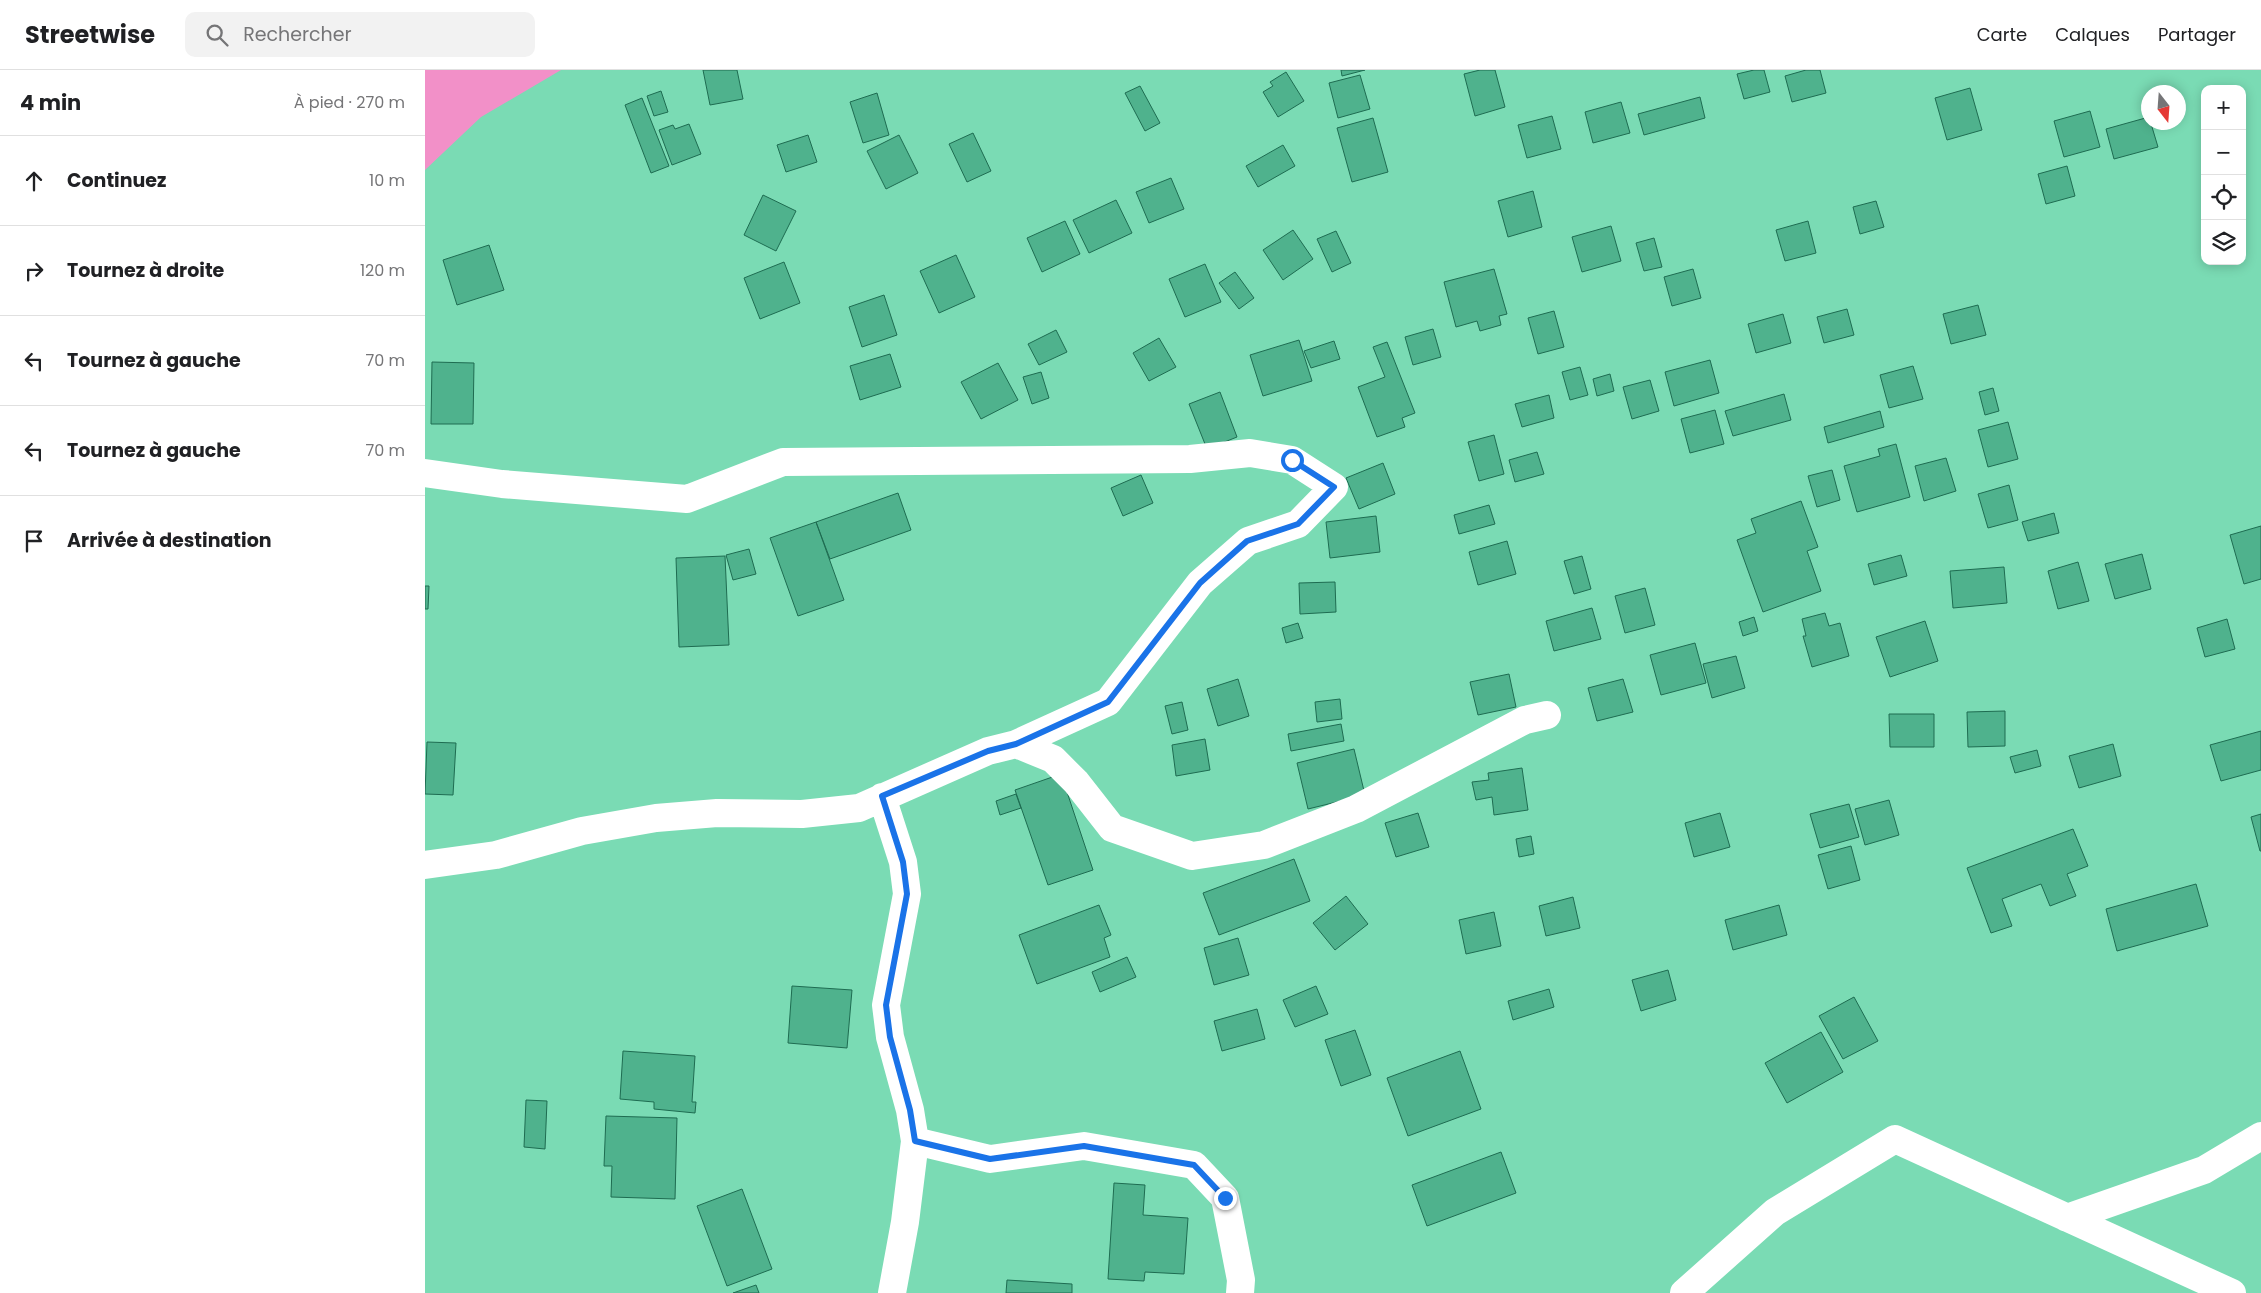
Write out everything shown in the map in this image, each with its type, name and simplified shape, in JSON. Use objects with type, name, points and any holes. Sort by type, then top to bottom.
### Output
[{"type":"street","points":[[425,473],[502,484],[687,499],[783,462],[1190,459],[1250,453],[1292,460],[1334,487],[1298,524],[1247,541],[1200,583],[1108,702],[1016,744],[988,751],[882,796],[859,808],[801,814],[717,813],[656,818],[582,831],[496,855],[425,865]]},
{"type":"street","points":[[1016,744],[1053,759],[1076,782],[1111,828],[1193,856],[1264,845],[1356,809],[1525,720],[1547,715]]},
{"type":"street","points":[[882,796],[903,862],[907,894],[886,1005],[890,1037],[910,1110],[915,1141],[905,1222],[892,1293]]},
{"type":"street","points":[[2067,1218],[2204,1170],[2261,1136]]},
{"type":"street","points":[[1684,1293],[1775,1212],[1895,1139],[2232,1293]]},
{"type":"street","points":[[915,1141],[990,1159],[1084,1146],[1194,1165],[1225,1198],[1241,1280],[1240,1293]]},
{"type":"shaded area","points":[[425,70],[561,70],[481,117],[425,170]]},
{"type":"building","points":[[703,70],[737,70],[743,99],[710,105]]},
{"type":"building","points":[[1341,70],[1365,70],[1342,76]]},
{"type":"building","points":[[1480,70],[1495,70],[1505,107],[1475,116],[1464,74]]},
{"type":"building","points":[[1764,70],[1770,92],[1744,99],[1737,74]]},
{"type":"building","points":[[1806,70],[1820,70],[1826,93],[1792,102],[1785,76]]},
{"type":"building","points":[[1286,72],[1304,101],[1278,117],[1263,92],[1273,86],[1270,82]]},
{"type":"building","points":[[1360,75],[1370,109],[1338,118],[1329,83]]},
{"type":"building","points":[[1140,86],[1160,123],[1145,131],[1125,93]]},
{"type":"building","points":[[1970,88],[1982,130],[1947,140],[1935,98]]},
{"type":"building","points":[[661,91],[668,112],[654,116],[647,96]]},
{"type":"building","points":[[877,93],[889,135],[863,143],[850,102]]},
{"type":"building","points":[[1700,97],[1705,118],[1644,135],[1638,114]]},
{"type":"building","points":[[642,98],[669,166],[651,173],[625,105]]},
{"type":"building","points":[[1621,102],[1630,133],[1593,143],[1585,112]]},
{"type":"building","points":[[2090,111],[2100,147],[2064,157],[2054,121]]},
{"type":"building","points":[[1552,116],[1561,149],[1527,158],[1518,125]]},
{"type":"building","points":[[1373,118],[1388,172],[1352,182],[1337,128]]},
{"type":"building","points":[[2141,119],[2141,130],[2153,130],[2158,147],[2114,159],[2106,129]]},
{"type":"building","points":[[689,124],[701,154],[672,165],[659,130],[673,125],[675,129]]},
{"type":"building","points":[[973,133],[991,171],[967,182],[949,144]]},
{"type":"building","points":[[808,135],[817,162],[786,172],[777,145]]},
{"type":"building","points":[[899,135],[918,173],[886,189],[867,151]]},
{"type":"building","points":[[1283,145],[1295,166],[1258,187],[1246,166]]},
{"type":"building","points":[[2067,166],[2075,196],[2046,204],[2038,174]]},
{"type":"building","points":[[1171,178],[1184,209],[1149,223],[1136,192]]},
{"type":"building","points":[[1533,191],[1542,227],[1508,237],[1498,201]]},
{"type":"building","points":[[763,195],[796,211],[776,251],[744,235]]},
{"type":"building","points":[[1116,200],[1132,233],[1089,253],[1073,220]]},
{"type":"building","points":[[1876,201],[1884,227],[1860,234],[1853,207]]},
{"type":"building","points":[[1065,221],[1080,254],[1042,272],[1027,238]]},
{"type":"building","points":[[1808,221],[1816,253],[1785,261],[1776,230]]},
{"type":"building","points":[[1611,226],[1621,261],[1582,272],[1572,237]]},
{"type":"building","points":[[1293,230],[1313,259],[1283,280],[1263,250]]},
{"type":"building","points":[[1336,231],[1351,263],[1332,272],[1317,239]]},
{"type":"building","points":[[1654,238],[1662,267],[1644,271],[1636,243]]},
{"type":"building","points":[[489,245],[504,290],[457,305],[443,260]]},
{"type":"building","points":[[956,255],[975,297],[939,313],[920,271]]},
{"type":"building","points":[[784,262],[800,303],[760,319],[744,278]]},
{"type":"building","points":[[1205,264],[1221,302],[1185,317],[1169,279]]},
{"type":"building","points":[[1494,269],[1507,314],[1499,316],[1501,325],[1480,331],[1477,321],[1456,327],[1444,282]]},
{"type":"building","points":[[1693,269],[1701,298],[1672,306],[1664,277]]},
{"type":"building","points":[[1235,272],[1254,298],[1239,309],[1219,283]]},
{"type":"building","points":[[884,295],[897,335],[862,347],[849,307]]},
{"type":"building","points":[[1978,305],[1986,335],[1951,344],[1943,314]]},
{"type":"building","points":[[1847,309],[1854,335],[1824,343],[1817,317]]},
{"type":"building","points":[[1554,311],[1564,347],[1538,354],[1528,318]]},
{"type":"building","points":[[1783,314],[1791,343],[1756,353],[1748,324]]},
{"type":"building","points":[[1433,329],[1441,357],[1413,365],[1405,337]]},
{"type":"building","points":[[1056,330],[1067,352],[1039,365],[1028,344]]},
{"type":"building","points":[[1159,338],[1176,367],[1149,381],[1133,353]]},
{"type":"building","points":[[1299,340],[1312,381],[1263,396],[1250,355]]},
{"type":"building","points":[[1334,341],[1340,359],[1311,368],[1304,351]]},
{"type":"building","points":[[1387,342],[1415,413],[1402,418],[1405,427],[1377,437],[1358,387],[1385,377],[1373,347]]},
{"type":"building","points":[[890,354],[901,387],[860,400],[850,366]]},
{"type":"building","points":[[1710,360],[1719,393],[1674,406],[1665,372]]},
{"type":"building","points":[[432,362],[474,363],[473,424],[431,424]]},
{"type":"building","points":[[998,363],[1018,400],[981,419],[961,382]]},
{"type":"building","points":[[1913,366],[1923,399],[1889,408],[1880,375]]},
{"type":"building","points":[[1580,367],[1588,395],[1570,400],[1562,372]]},
{"type":"building","points":[[1041,372],[1049,398],[1032,404],[1023,377]]},
{"type":"building","points":[[1610,374],[1614,391],[1597,396],[1593,379]]},
{"type":"building","points":[[1650,380],[1659,411],[1632,419],[1623,387]]},
{"type":"building","points":[[1993,388],[1999,411],[1985,415],[1979,392]]},
{"type":"building","points":[[1220,392],[1237,437],[1207,449],[1189,404]]},
{"type":"building","points":[[1784,394],[1791,420],[1733,436],[1725,411]]},
{"type":"building","points":[[1549,395],[1554,418],[1522,427],[1515,404]]},
{"type":"building","points":[[1715,410],[1724,444],[1690,453],[1681,419]]},
{"type":"building","points":[[1880,411],[1884,427],[1828,443],[1824,427]]},
{"type":"building","points":[[2008,422],[2018,459],[1988,467],[1978,430]]},
{"type":"building","points":[[1494,435],[1504,474],[1479,481],[1468,442]]},
{"type":"building","points":[[1896,444],[1910,497],[1857,512],[1844,466],[1880,456],[1878,449]]},
{"type":"building","points":[[1537,452],[1544,474],[1515,482],[1509,460]]},
{"type":"building","points":[[1946,458],[1956,491],[1924,501],[1915,466]]},
{"type":"building","points":[[1383,463],[1395,494],[1359,509],[1346,478]]},
{"type":"building","points":[[1832,470],[1840,500],[1817,507],[1808,476]]},
{"type":"building","points":[[1141,475],[1153,503],[1123,516],[1111,488]]},
{"type":"building","points":[[2009,485],[2018,520],[1988,528],[1978,494]]},
{"type":"building","points":[[898,493],[911,530],[830,559],[816,522]]},
{"type":"building","points":[[1801,501],[1818,547],[1807,551],[1821,591],[1763,612],[1737,540],[1756,533],[1751,519]]},
{"type":"building","points":[[1489,505],[1495,524],[1459,534],[1454,515]]},
{"type":"building","points":[[2054,513],[2059,533],[2028,541],[2022,522]]},
{"type":"building","points":[[1376,516],[1380,552],[1330,558],[1326,522]]},
{"type":"building","points":[[816,522],[844,600],[798,616],[770,538]]},
{"type":"building","points":[[2261,526],[2261,579],[2244,584],[2230,535]]},
{"type":"building","points":[[1507,541],[1516,574],[1478,585],[1469,552]]},
{"type":"building","points":[[749,549],[756,574],[733,580],[726,555]]},
{"type":"building","points":[[2142,554],[2151,589],[2115,599],[2105,564]]},
{"type":"building","points":[[1901,555],[1907,576],[1874,585],[1868,564]]},
{"type":"building","points":[[725,556],[729,645],[679,647],[676,558]]},
{"type":"building","points":[[1582,556],[1591,589],[1574,594],[1564,561]]},
{"type":"building","points":[[2078,562],[2089,601],[2058,609],[2048,571]]},
{"type":"building","points":[[2004,567],[2007,603],[1953,608],[1950,571]]},
{"type":"building","points":[[1335,582],[1336,612],[1300,614],[1299,583]]},
{"type":"building","points":[[425,586],[429,586],[428,609],[425,609]]},
{"type":"building","points":[[1645,588],[1655,625],[1625,633],[1615,596]]},
{"type":"building","points":[[1592,608],[1601,639],[1554,651],[1546,621]]},
{"type":"building","points":[[1825,613],[1829,626],[1840,623],[1849,656],[1812,667],[1803,636],[1806,636],[1802,619]]},
{"type":"building","points":[[1754,617],[1758,631],[1743,636],[1739,622]]},
{"type":"building","points":[[2227,619],[2235,649],[2205,657],[2197,628]]},
{"type":"building","points":[[1925,621],[1938,661],[1890,677],[1876,637]]},
{"type":"building","points":[[1298,623],[1303,638],[1286,643],[1282,628]]},
{"type":"building","points":[[1695,643],[1706,683],[1661,695],[1650,655]]},
{"type":"building","points":[[1736,656],[1745,688],[1712,698],[1703,664]]},
{"type":"building","points":[[1509,674],[1516,707],[1478,715],[1470,682]]},
{"type":"building","points":[[1238,679],[1249,716],[1218,726],[1207,689]]},
{"type":"building","points":[[1623,679],[1633,712],[1597,721],[1588,688]]},
{"type":"building","points":[[1340,699],[1342,719],[1317,722],[1315,702]]},
{"type":"building","points":[[1182,702],[1188,730],[1172,734],[1165,706]]},
{"type":"building","points":[[2005,711],[2005,746],[1968,747],[1967,712]]},
{"type":"building","points":[[1889,714],[1934,714],[1934,747],[1890,747]]},
{"type":"building","points":[[1341,724],[1344,741],[1291,751],[1288,734]]},
{"type":"building","points":[[2261,731],[2261,770],[2221,781],[2210,745]]},
{"type":"building","points":[[1205,739],[1210,770],[1176,776],[1172,745]]},
{"type":"building","points":[[427,742],[456,743],[453,795],[425,794]]},
{"type":"building","points":[[2113,744],[2121,776],[2079,788],[2069,756]]},
{"type":"building","points":[[1354,749],[1365,795],[1308,809],[1297,763]]},
{"type":"building","points":[[2037,750],[2041,766],[2015,773],[2010,757]]},
{"type":"building","points":[[1522,768],[1528,810],[1494,815],[1492,797],[1476,800],[1472,782],[1489,780],[1488,773]]},
{"type":"building","points":[[1061,774],[1093,870],[1048,885],[1015,790]]},
{"type":"building","points":[[1016,794],[1021,808],[1000,815],[996,801]]},
{"type":"building","points":[[1889,800],[1899,835],[1865,845],[1855,809]]},
{"type":"building","points":[[1849,804],[1859,837],[1820,848],[1810,814]]},
{"type":"building","points":[[1418,813],[1429,847],[1396,857],[1385,823]]},
{"type":"building","points":[[1720,813],[1730,847],[1694,857],[1685,823]]},
{"type":"building","points":[[2261,814],[2261,851],[2260,851],[2251,817]]},
{"type":"building","points":[[2073,829],[2088,866],[2067,874],[2076,896],[2050,906],[2041,884],[2002,899],[2012,926],[1991,933],[1967,868]]},
{"type":"building","points":[[1531,836],[1534,854],[1519,857],[1516,839]]},
{"type":"building","points":[[1851,846],[1860,880],[1828,889],[1818,855]]},
{"type":"building","points":[[1294,859],[1310,901],[1219,935],[1203,893]]},
{"type":"building","points":[[2196,884],[2208,926],[2117,951],[2106,909]]},
{"type":"building","points":[[1346,896],[1368,924],[1335,950],[1313,923]]},
{"type":"building","points":[[1573,897],[1580,928],[1546,936],[1539,906]]},
{"type":"building","points":[[1099,905],[1111,935],[1104,938],[1110,957],[1037,984],[1019,935]]},
{"type":"building","points":[[1779,905],[1787,935],[1733,950],[1725,920]]},
{"type":"building","points":[[1494,912],[1501,946],[1466,954],[1459,920]]},
{"type":"building","points":[[1238,938],[1249,975],[1214,985],[1204,948]]},
{"type":"building","points":[[1127,957],[1136,977],[1100,992],[1092,972]]},
{"type":"building","points":[[1668,970],[1676,1000],[1641,1011],[1632,980]]},
{"type":"building","points":[[792,986],[852,990],[847,1048],[788,1043]]},
{"type":"building","points":[[1316,986],[1328,1014],[1295,1027],[1283,1000]]},
{"type":"building","points":[[1549,989],[1554,1007],[1513,1020],[1508,1001]]},
{"type":"building","points":[[1854,997],[1878,1041],[1843,1059],[1819,1016]]},
{"type":"building","points":[[1257,1009],[1265,1039],[1222,1051],[1214,1021]]},
{"type":"building","points":[[1355,1030],[1371,1075],[1341,1086],[1325,1040]]},
{"type":"building","points":[[1821,1032],[1843,1072],[1787,1103],[1765,1063]]},
{"type":"building","points":[[623,1051],[695,1056],[692,1102],[696,1102],[695,1113],[654,1109],[654,1102],[620,1099]]},
{"type":"building","points":[[1460,1051],[1481,1109],[1408,1136],[1387,1078]]},
{"type":"building","points":[[526,1100],[547,1101],[545,1149],[524,1147]]},
{"type":"building","points":[[606,1116],[677,1118],[675,1199],[611,1197],[612,1166],[604,1166]]},
{"type":"building","points":[[1501,1152],[1516,1193],[1427,1226],[1412,1185]]},
{"type":"building","points":[[1114,1183],[1145,1185],[1143,1215],[1188,1218],[1184,1274],[1145,1272],[1144,1281],[1108,1279]]},
{"type":"building","points":[[742,1189],[772,1269],[727,1286],[697,1206]]},
{"type":"building","points":[[1007,1280],[1072,1284],[1072,1293],[1006,1293]]},
{"type":"building","points":[[756,1285],[759,1293],[733,1293]]},
{"type":"route","points":[[1225,1198],[1194,1165],[1084,1146],[990,1159],[915,1141],[910,1110],[890,1037],[886,1005],[907,894],[903,862],[882,796],[988,751],[1016,744],[1108,702],[1200,583],[1247,541],[1298,524],[1334,487],[1292,460]]}]
